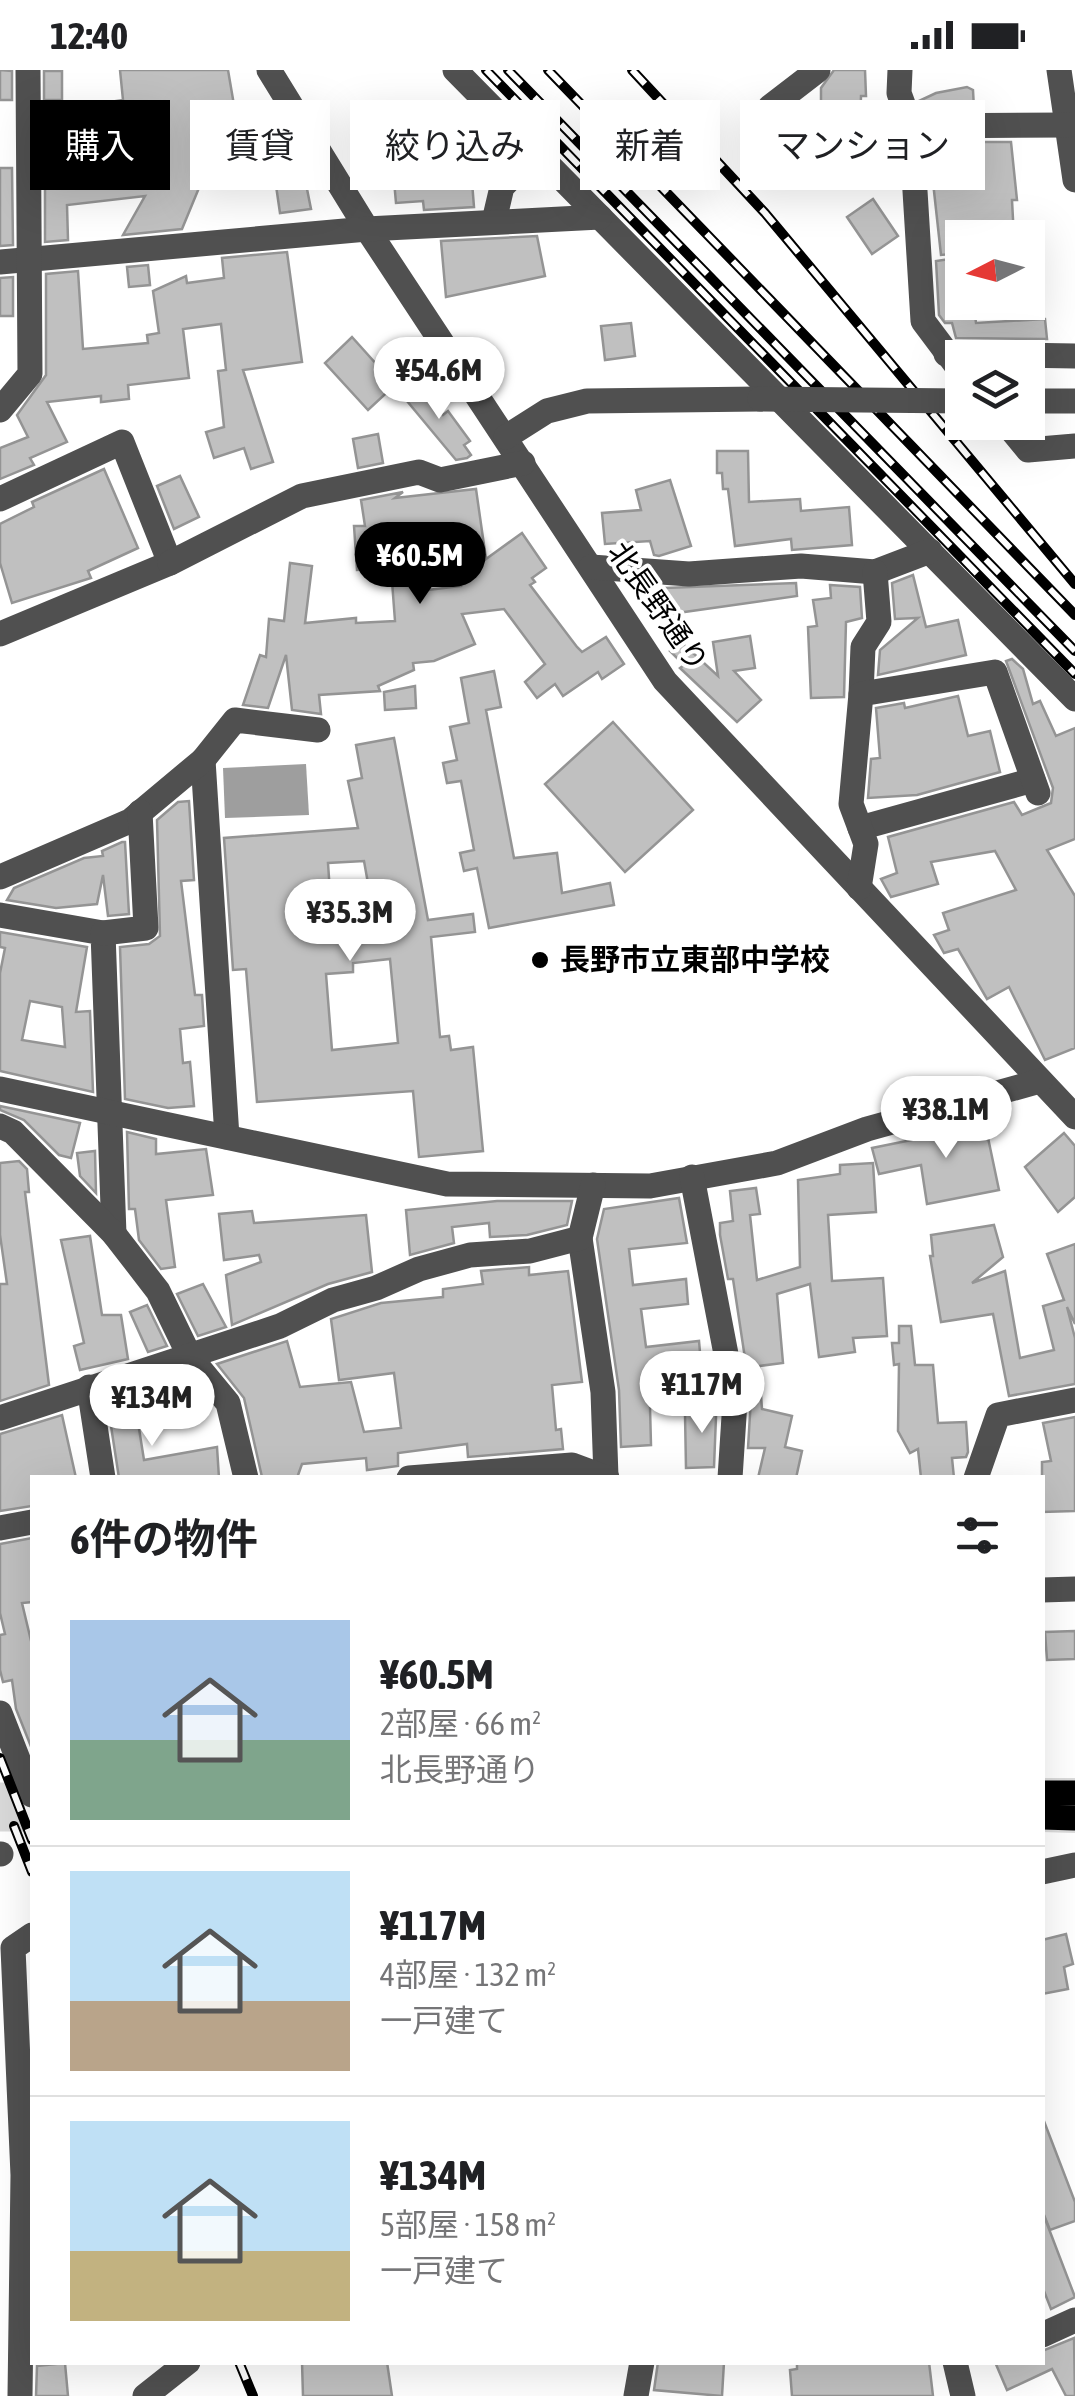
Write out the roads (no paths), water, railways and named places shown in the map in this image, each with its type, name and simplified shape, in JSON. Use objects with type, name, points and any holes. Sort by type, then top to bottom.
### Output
[{"type":"main road","points":[[1045,1793],[1075,1793]]},
{"type":"main road","points":[[1045,1817],[1075,1818]]},
{"type":"street","points":[[0,410],[30,374],[26,258],[28,70]]},
{"type":"street","name":"北長野通り","points":[[269,70],[368,230],[665,681],[1075,1117]]},
{"type":"street","points":[[455,70],[1075,699]]},
{"type":"street","points":[[779,100],[818,70]]},
{"type":"street","points":[[900,70],[902,100]]},
{"type":"street","points":[[1059,70],[1075,180]]},
{"type":"street","points":[[985,126],[1070,125]]},
{"type":"street","points":[[494,221],[501,190]]},
{"type":"street","points":[[915,190],[923,321],[945,352]]},
{"type":"street","points":[[0,262],[368,230],[600,218]]},
{"type":"street","points":[[1045,358],[1075,356]]},
{"type":"street","points":[[506,437],[547,410],[587,401],[945,400]]},
{"type":"street","points":[[1045,401],[1075,401]]},
{"type":"street","points":[[1019,440],[1028,450],[1075,446]]},
{"type":"street","points":[[0,499],[122,442],[170,562]]},
{"type":"street","points":[[0,634],[170,562],[302,496],[419,472],[440,480],[523,463]]},
{"type":"street","points":[[591,567],[689,574],[801,566],[875,572],[930,552]]},
{"type":"street","points":[[859,888],[866,844],[851,804],[862,647],[879,622],[875,572]]},
{"type":"street","points":[[860,828],[1035,786],[995,672],[861,694]]},
{"type":"street","points":[[0,878],[130,821],[203,760],[235,720],[318,730]]},
{"type":"street","points":[[203,760],[227,1137]]},
{"type":"street","points":[[0,915],[103,933],[146,928],[140,812]]},
{"type":"street","points":[[103,933],[114,1234]]},
{"type":"street","points":[[0,1089],[447,1184],[650,1186],[777,1162],[867,1129],[1040,1081]]},
{"type":"street","points":[[0,1126],[12,1132],[114,1234],[158,1291],[190,1358],[228,1403],[245,1475]]},
{"type":"street","points":[[692,1177],[735,1401],[730,1475]]},
{"type":"street","points":[[593,1185],[580,1238],[603,1392],[606,1475]]},
{"type":"street","points":[[0,1418],[190,1358],[419,1269],[470,1256],[530,1251],[580,1238]]},
{"type":"street","points":[[89,1387],[103,1475]]},
{"type":"street","points":[[977,1475],[998,1415],[1075,1400]]},
{"type":"street","points":[[447,1475],[572,1465],[600,1475]]},
{"type":"street","points":[[0,1528],[30,1522]]},
{"type":"street","points":[[1045,1590],[1075,1589]]},
{"type":"street","points":[[0,1712],[26,1763]]},
{"type":"street","points":[[1045,1871],[1075,1864]]},
{"type":"street","points":[[20,2396],[11,2308],[23,2175],[8,2060],[13,1948],[30,1936]]},
{"type":"street","points":[[1045,2333],[1075,2320]]},
{"type":"street","points":[[145,2396],[184,2365]]},
{"type":"street","points":[[636,2396],[641,2365]]},
{"type":"tunnel","points":[[0,1795],[30,1795]]},
{"type":"tunnel","points":[[0,1819],[30,1819]]},
{"type":"railway","points":[[486,70],[1075,674]]},
{"type":"railway","points":[[508,70],[1075,651]]},
{"type":"railway","points":[[548,70],[1075,615]]},
{"type":"railway","points":[[632,70],[765,213],[1075,584]]},
{"type":"railway","points":[[0,1758],[30,1835]]},
{"type":"railway","points":[[14,1826],[30,1867]]},
{"type":"railway","points":[[240,2365],[253,2396]]},
{"type":"place","name":"長野市立東部中学校","points":[[540,960]]}]
